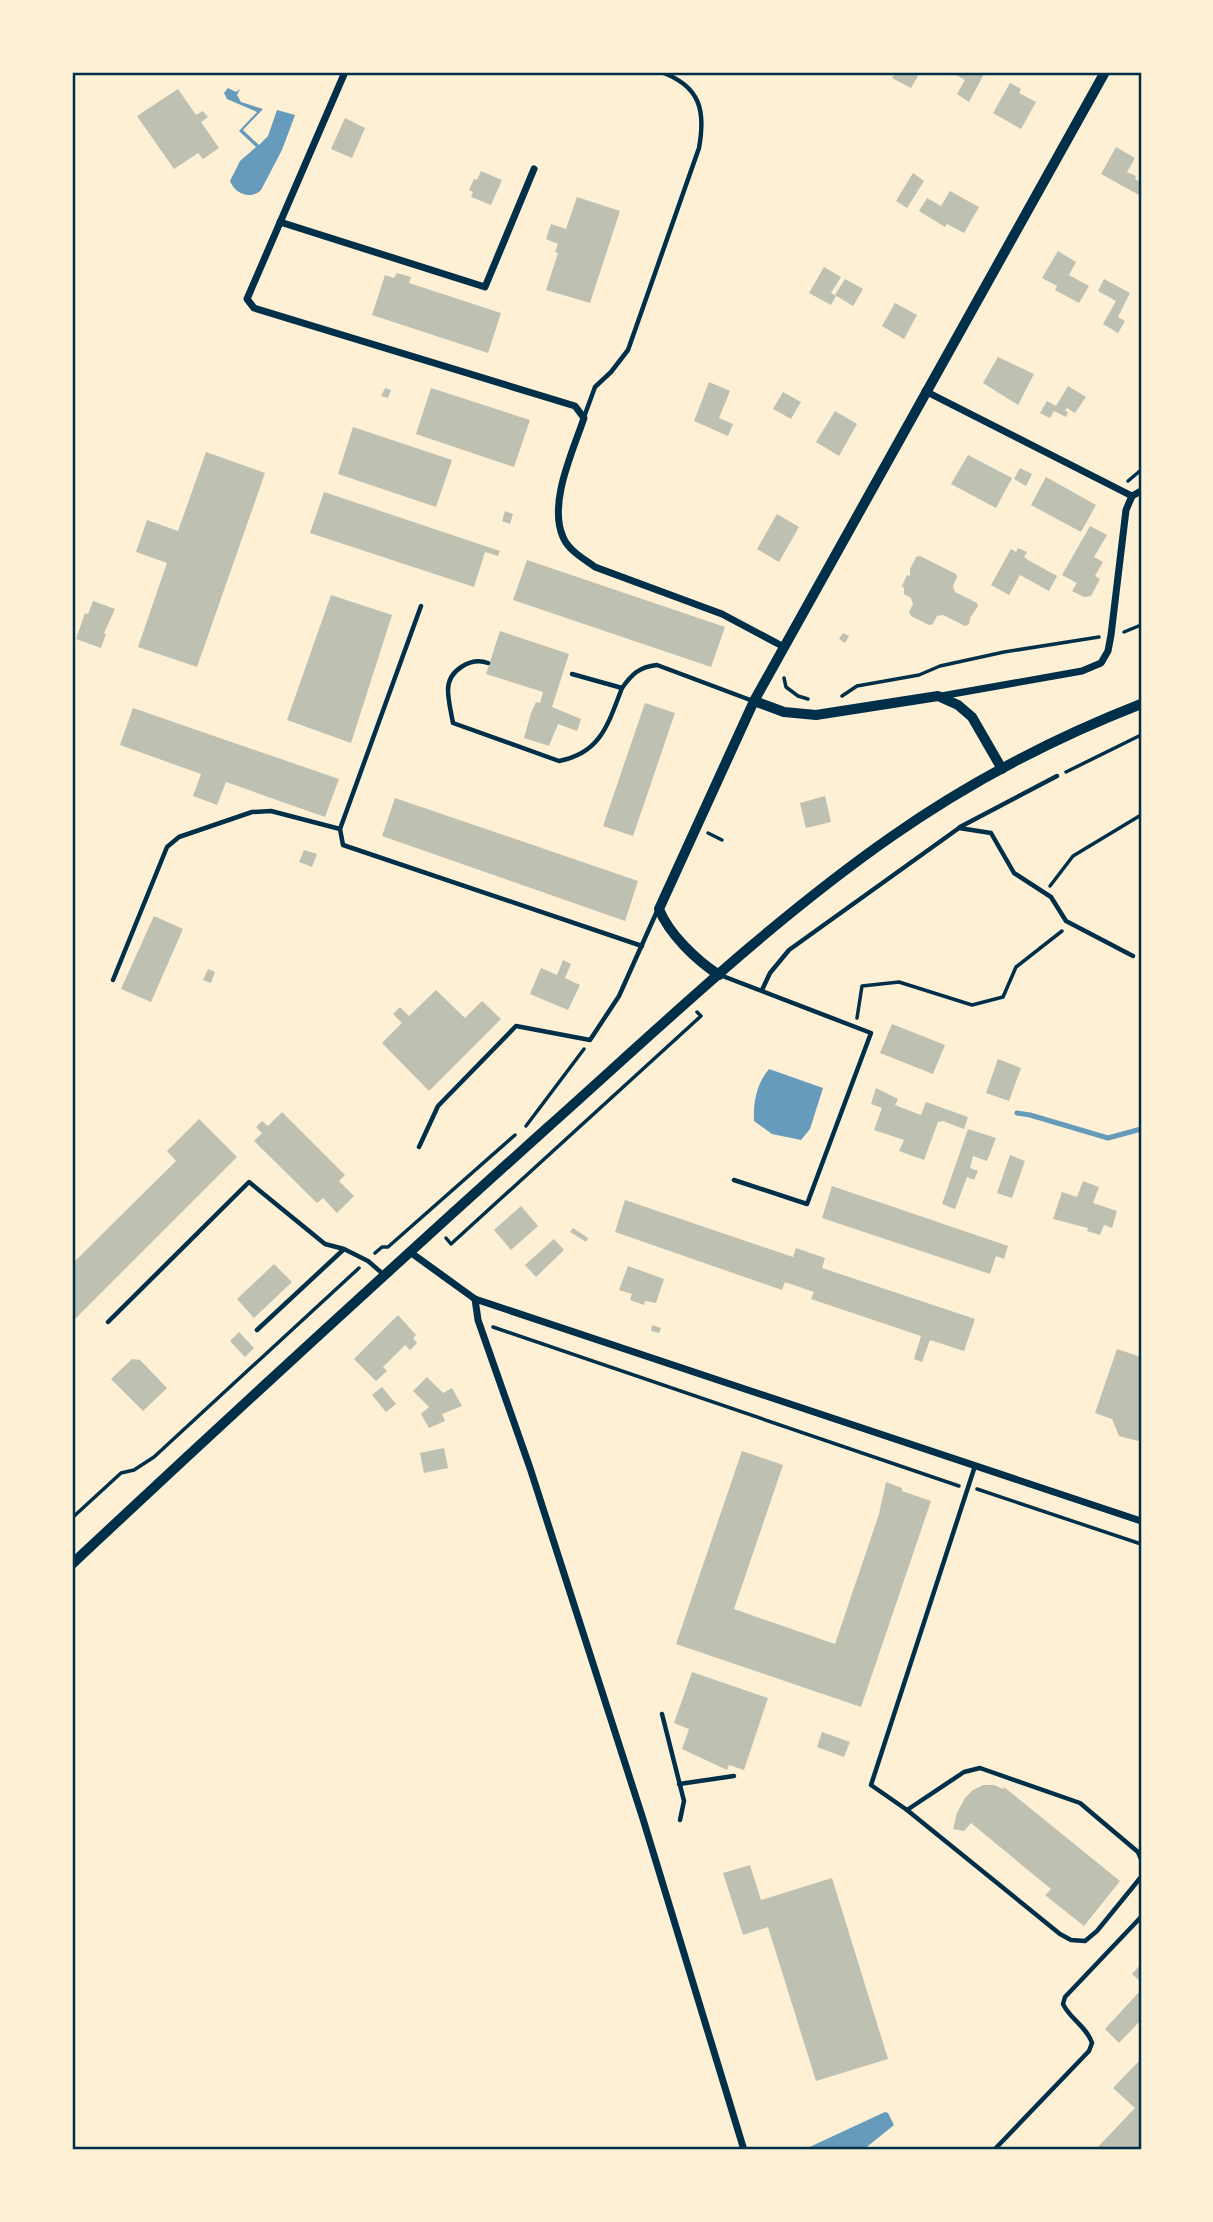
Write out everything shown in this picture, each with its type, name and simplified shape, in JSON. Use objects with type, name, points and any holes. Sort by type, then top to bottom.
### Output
[{"type":"street","points":[[345,72],[247,299],[254,308],[575,406],[584,418],[561,489],[558,517],[563,538],[577,554],[595,567],[722,614],[784,647]]},
{"type":"street","points":[[719,975],[708,968],[679,939],[663,920],[659,909],[754,701],[1105,72]]},
{"type":"street","points":[[280,222],[485,287],[534,169]]},
{"type":"street","points":[[925,391],[1132,496]]},
{"type":"street","points":[[754,701],[784,712],[816,715],[1093,668],[1101,663],[1108,651],[1126,510],[1132,496],[1141,491]]},
{"type":"street","points":[[939,696],[964,709],[979,727],[1002,769]]},
{"type":"street","points":[[72,1564],[384,1275],[787,916],[854,863],[928,812],[1002,769],[1101,720],[1141,704]]},
{"type":"street","points":[[410,1252],[475,1299],[1141,1521]]},
{"type":"street","points":[[475,1299],[479,1323],[530,1468],[635,1793],[744,2150]]},
{"type":"lane","points":[[584,418],[595,387],[611,373],[628,350],[699,148],[702,112],[697,100],[686,85],[661,72]]},
{"type":"lane","points":[[421,606],[340,829],[343,845],[642,946]]},
{"type":"lane","points":[[488,663],[478,660],[470,662],[454,673],[448,687],[453,723],[559,761],[574,758],[587,751],[598,740],[606,728],[622,688],[642,667],[657,665],[754,701]]},
{"type":"lane","points":[[572,674],[622,688]]},
{"type":"lane","points":[[762,990],[770,973],[789,950],[959,828],[1058,776]]},
{"type":"lane","points":[[113,980],[167,847],[179,837],[252,812],[271,811],[340,829]]},
{"type":"lane","points":[[959,828],[991,833],[1014,873],[1051,897],[1066,921],[1133,957]]},
{"type":"lane","points":[[419,1147],[438,1106],[516,1026],[590,1040],[618,996],[659,909]]},
{"type":"lane","points":[[719,975],[871,1032],[807,1204],[734,1180]]},
{"type":"lane","points":[[108,1321],[249,1182],[325,1244],[344,1249],[368,1261],[384,1275]]},
{"type":"lane","points":[[257,1330],[344,1249]]},
{"type":"lane","points":[[975,1466],[871,1785],[907,1810],[1060,1934],[1071,1940],[1085,1941],[1097,1931],[1141,1877]]},
{"type":"lane","points":[[662,1714],[684,1801],[680,1820]]},
{"type":"lane","points":[[907,1810],[964,1772],[980,1768],[1080,1803],[1138,1852],[1141,1859]]},
{"type":"lane","points":[[679,1784],[734,1776]]},
{"type":"lane","points":[[994,2150],[1088,2051],[1092,2043],[1089,2034],[1067,2011],[1063,2004],[1065,1997],[1141,1917]]},
{"type":"path","points":[[838,698],[857,686],[919,675],[940,666],[1004,652],[1111,635],[1141,625]]},
{"type":"path","points":[[783,674],[786,687],[798,696],[816,701]]},
{"type":"path","points":[[1058,776],[1141,735]]},
{"type":"path","points":[[1044,892],[1073,856],[1141,815]]},
{"type":"path","points":[[856,1027],[862,986],[900,982],[972,1005],[1003,998],[1016,967],[1071,924]]},
{"type":"path","points":[[451,1244],[701,1016]]},
{"type":"path","points":[[72,1518],[121,1473],[134,1470],[154,1457],[382,1247],[388,1247],[526,1126],[590,1040]]},
{"type":"path","points":[[479,1323],[948,1482],[1141,1544]]},
{"type":"water","points":[[228,88],[236,92],[240,89],[237,95],[241,102],[263,109],[243,130],[259,145],[268,136],[277,110],[295,115],[282,150],[261,190],[253,195],[239,192],[230,181],[240,161],[256,147],[239,131],[257,112],[227,99],[224,93]]},
{"type":"water","points":[[769,1069],[823,1088],[810,1129],[801,1140],[772,1134],[754,1121],[757,1093],[761,1080]]},
{"type":"water","points":[[885,2112],[894,2125],[863,2150],[803,2150]]},
{"type":"building","points":[[896,72],[918,72],[918,76],[911,88],[892,78]]},
{"type":"building","points":[[951,72],[985,72],[969,102],[957,94],[965,80]]},
{"type":"building","points":[[1010,83],[1021,89],[1019,93],[1036,102],[1021,129],[993,113]]},
{"type":"building","points":[[178,89],[196,115],[203,111],[208,117],[201,122],[219,148],[203,159],[198,153],[174,169],[137,116]]},
{"type":"building","points":[[345,118],[365,128],[352,158],[331,149]]},
{"type":"building","points":[[1116,147],[1135,158],[1127,172],[1136,176],[1135,179],[1141,183],[1139,195],[1101,174]]},
{"type":"building","points":[[481,171],[502,180],[491,205],[471,197],[473,192],[469,190]]},
{"type":"building","points":[[913,173],[924,181],[907,208],[896,201]]},
{"type":"building","points":[[950,191],[979,207],[964,233],[947,224],[945,227],[919,211],[927,198],[941,206]]},
{"type":"building","points":[[577,197],[620,211],[590,303],[546,290],[558,253],[555,252],[558,244],[546,239],[551,224],[566,229]]},
{"type":"building","points":[[1058,251],[1076,262],[1069,275],[1089,286],[1079,303],[1055,290],[1057,286],[1042,278]]},
{"type":"building","points":[[824,267],[841,277],[831,293],[836,296],[831,305],[809,293]]},
{"type":"building","points":[[397,273],[411,277],[409,283],[501,313],[488,353],[372,315],[385,275],[394,278]]},
{"type":"building","points":[[845,279],[863,289],[853,306],[835,295]]},
{"type":"building","points":[[1104,279],[1130,293],[1118,317],[1125,321],[1118,333],[1103,324],[1116,301],[1098,291]]},
{"type":"building","points":[[895,303],[917,315],[904,339],[882,326]]},
{"type":"building","points":[[998,357],[1034,374],[1018,405],[983,383]]},
{"type":"building","points":[[709,382],[730,391],[719,418],[733,424],[728,436],[694,421]]},
{"type":"building","points":[[1068,386],[1086,397],[1075,413],[1067,408],[1066,417],[1054,411],[1050,418],[1040,413],[1047,401],[1056,406]]},
{"type":"building","points":[[385,388],[391,390],[388,398],[381,396]]},
{"type":"building","points":[[431,388],[530,420],[514,467],[416,434]]},
{"type":"building","points":[[783,392],[801,402],[791,419],[773,409]]},
{"type":"building","points":[[835,411],[857,424],[839,456],[816,442]]},
{"type":"building","points":[[353,427],[452,460],[436,507],[338,474]]},
{"type":"building","points":[[206,452],[265,473],[197,667],[138,647],[167,563],[136,552],[147,520],[178,531]]},
{"type":"building","points":[[968,455],[1012,478],[996,508],[951,484]]},
{"type":"building","points":[[1020,468],[1032,474],[1026,486],[1014,479]]},
{"type":"building","points":[[1046,477],[1096,505],[1081,532],[1031,505]]},
{"type":"building","points":[[324,492],[500,551],[498,556],[485,552],[474,587],[310,533]]},
{"type":"building","points":[[505,511],[513,514],[510,524],[502,521]]},
{"type":"building","points":[[777,514],[799,527],[779,562],[757,549]]},
{"type":"building","points":[[1090,526],[1107,535],[1094,557],[1103,562],[1095,576],[1100,579],[1091,596],[1084,597],[1072,591],[1077,583],[1062,575]]},
{"type":"building","points":[[1018,548],[1027,552],[1024,557],[1028,560],[1057,576],[1049,591],[1020,575],[1009,595],[991,585],[1011,549],[1016,552]]},
{"type":"building","points":[[920,556],[956,574],[953,586],[955,592],[977,603],[969,624],[965,626],[943,615],[937,616],[933,624],[929,625],[911,616],[909,612],[913,604],[911,598],[904,594],[902,586],[907,575],[910,576],[910,569],[916,557]]},
{"type":"building","points":[[527,560],[725,627],[711,667],[513,600]]},
{"type":"building","points":[[331,595],[392,615],[351,743],[287,720]]},
{"type":"building","points":[[93,601],[115,609],[104,633],[106,634],[101,648],[76,639],[85,613],[88,614]]},
{"type":"building","points":[[500,631],[569,654],[552,707],[581,719],[577,731],[558,724],[549,746],[524,738],[531,713],[536,702],[540,703],[543,692],[486,674]]},
{"type":"building","points":[[843,633],[849,636],[845,643],[839,639]]},
{"type":"building","points":[[645,703],[675,713],[633,836],[603,826]]},
{"type":"building","points":[[133,708],[339,779],[325,817],[226,782],[217,805],[193,796],[201,774],[120,745]]},
{"type":"building","points":[[825,796],[831,822],[806,828],[800,803]]},
{"type":"building","points":[[395,798],[638,881],[625,921],[382,836]]},
{"type":"building","points":[[304,850],[317,854],[312,867],[299,862]]},
{"type":"building","points":[[154,916],[183,929],[151,1002],[121,989]]},
{"type":"building","points":[[563,960],[571,964],[565,978],[580,985],[568,1010],[530,994],[541,968],[557,975]]},
{"type":"building","points":[[208,969],[215,972],[211,983],[203,980]]},
{"type":"building","points":[[436,990],[465,1018],[482,1001],[501,1019],[429,1091],[382,1043],[402,1023],[393,1014],[400,1007],[409,1016]]},
{"type":"building","points":[[892,1024],[945,1045],[933,1074],[880,1053]]},
{"type":"building","points":[[998,1059],[1021,1068],[1009,1101],[986,1093]]},
{"type":"building","points":[[876,1088],[898,1099],[895,1105],[921,1115],[926,1102],[968,1117],[964,1129],[943,1121],[938,1122],[924,1160],[899,1151],[904,1140],[874,1130],[882,1108],[871,1104]]},
{"type":"building","points":[[282,1112],[345,1175],[339,1181],[354,1196],[337,1213],[323,1198],[317,1203],[254,1141],[262,1133],[256,1127],[262,1121],[268,1126]]},
{"type":"building","points":[[199,1119],[237,1157],[72,1322],[72,1264],[176,1161],[167,1151]]},
{"type":"building","points":[[968,1129],[996,1138],[987,1161],[973,1156],[970,1168],[978,1171],[974,1180],[967,1177],[955,1209],[942,1204]]},
{"type":"building","points":[[1010,1155],[1025,1161],[1012,1198],[997,1193]]},
{"type":"building","points":[[1083,1181],[1099,1187],[1093,1203],[1117,1211],[1112,1228],[1104,1225],[1100,1235],[1087,1231],[1088,1228],[1053,1219],[1062,1192],[1077,1197]]},
{"type":"building","points":[[832,1186],[1008,1246],[1004,1259],[996,1256],[990,1274],[822,1218]]},
{"type":"building","points":[[625,1200],[793,1257],[796,1248],[825,1258],[822,1268],[975,1319],[964,1351],[930,1340],[922,1362],[914,1359],[921,1336],[811,1299],[814,1292],[785,1282],[782,1290],[615,1232]]},
{"type":"building","points":[[521,1206],[538,1226],[511,1250],[494,1230]]},
{"type":"building","points":[[573,1228],[588,1238],[586,1242],[570,1232]]},
{"type":"building","points":[[554,1239],[564,1250],[536,1277],[525,1265]]},
{"type":"building","points":[[274,1264],[292,1282],[254,1318],[237,1299]]},
{"type":"building","points":[[628,1266],[664,1279],[656,1303],[645,1301],[644,1305],[630,1300],[632,1294],[619,1290]]},
{"type":"building","points":[[398,1315],[416,1335],[413,1338],[417,1343],[410,1350],[405,1345],[383,1367],[387,1371],[376,1381],[354,1359]]},
{"type":"building","points":[[652,1325],[661,1328],[659,1333],[651,1331]]},
{"type":"building","points":[[239,1332],[254,1348],[245,1357],[230,1341]]},
{"type":"building","points":[[1117,1349],[1141,1357],[1141,1433],[1138,1441],[1119,1436],[1112,1419],[1095,1413]]},
{"type":"building","points":[[132,1359],[140,1360],[167,1388],[143,1411],[111,1379]]},
{"type":"building","points":[[427,1377],[443,1393],[452,1388],[462,1406],[442,1414],[445,1421],[429,1428],[421,1414],[429,1407],[413,1391]]},
{"type":"building","points":[[382,1387],[396,1404],[386,1412],[372,1395]]},
{"type":"building","points":[[444,1448],[448,1468],[424,1473],[420,1453]]},
{"type":"building","points":[[742,1451],[783,1465],[734,1609],[835,1644],[879,1514],[886,1482],[931,1501],[861,1707],[676,1644]]},
{"type":"building","points":[[692,1672],[768,1698],[744,1770],[729,1765],[727,1770],[682,1749],[689,1729],[674,1723]]},
{"type":"building","points":[[822,1732],[850,1742],[844,1757],[817,1747]]},
{"type":"building","points":[[983,1785],[1004,1787],[1120,1881],[1084,1926],[1045,1895],[1051,1889],[971,1823],[964,1831],[953,1829],[965,1798]]},
{"type":"building","points":[[750,1865],[761,1900],[832,1878],[888,2059],[816,2081],[768,1927],[743,1935],[723,1873]]},
{"type":"building","points":[[1141,1964],[1141,1982],[1132,1974]]},
{"type":"building","points":[[1139,1992],[1141,2020],[1119,2043],[1105,2029]]},
{"type":"building","points":[[1141,2059],[1141,2150],[1095,2150],[1135,2108],[1113,2088]]},
{"type":"waterway","points":[[1017,1113],[1108,1138],[1141,1129]]}]
